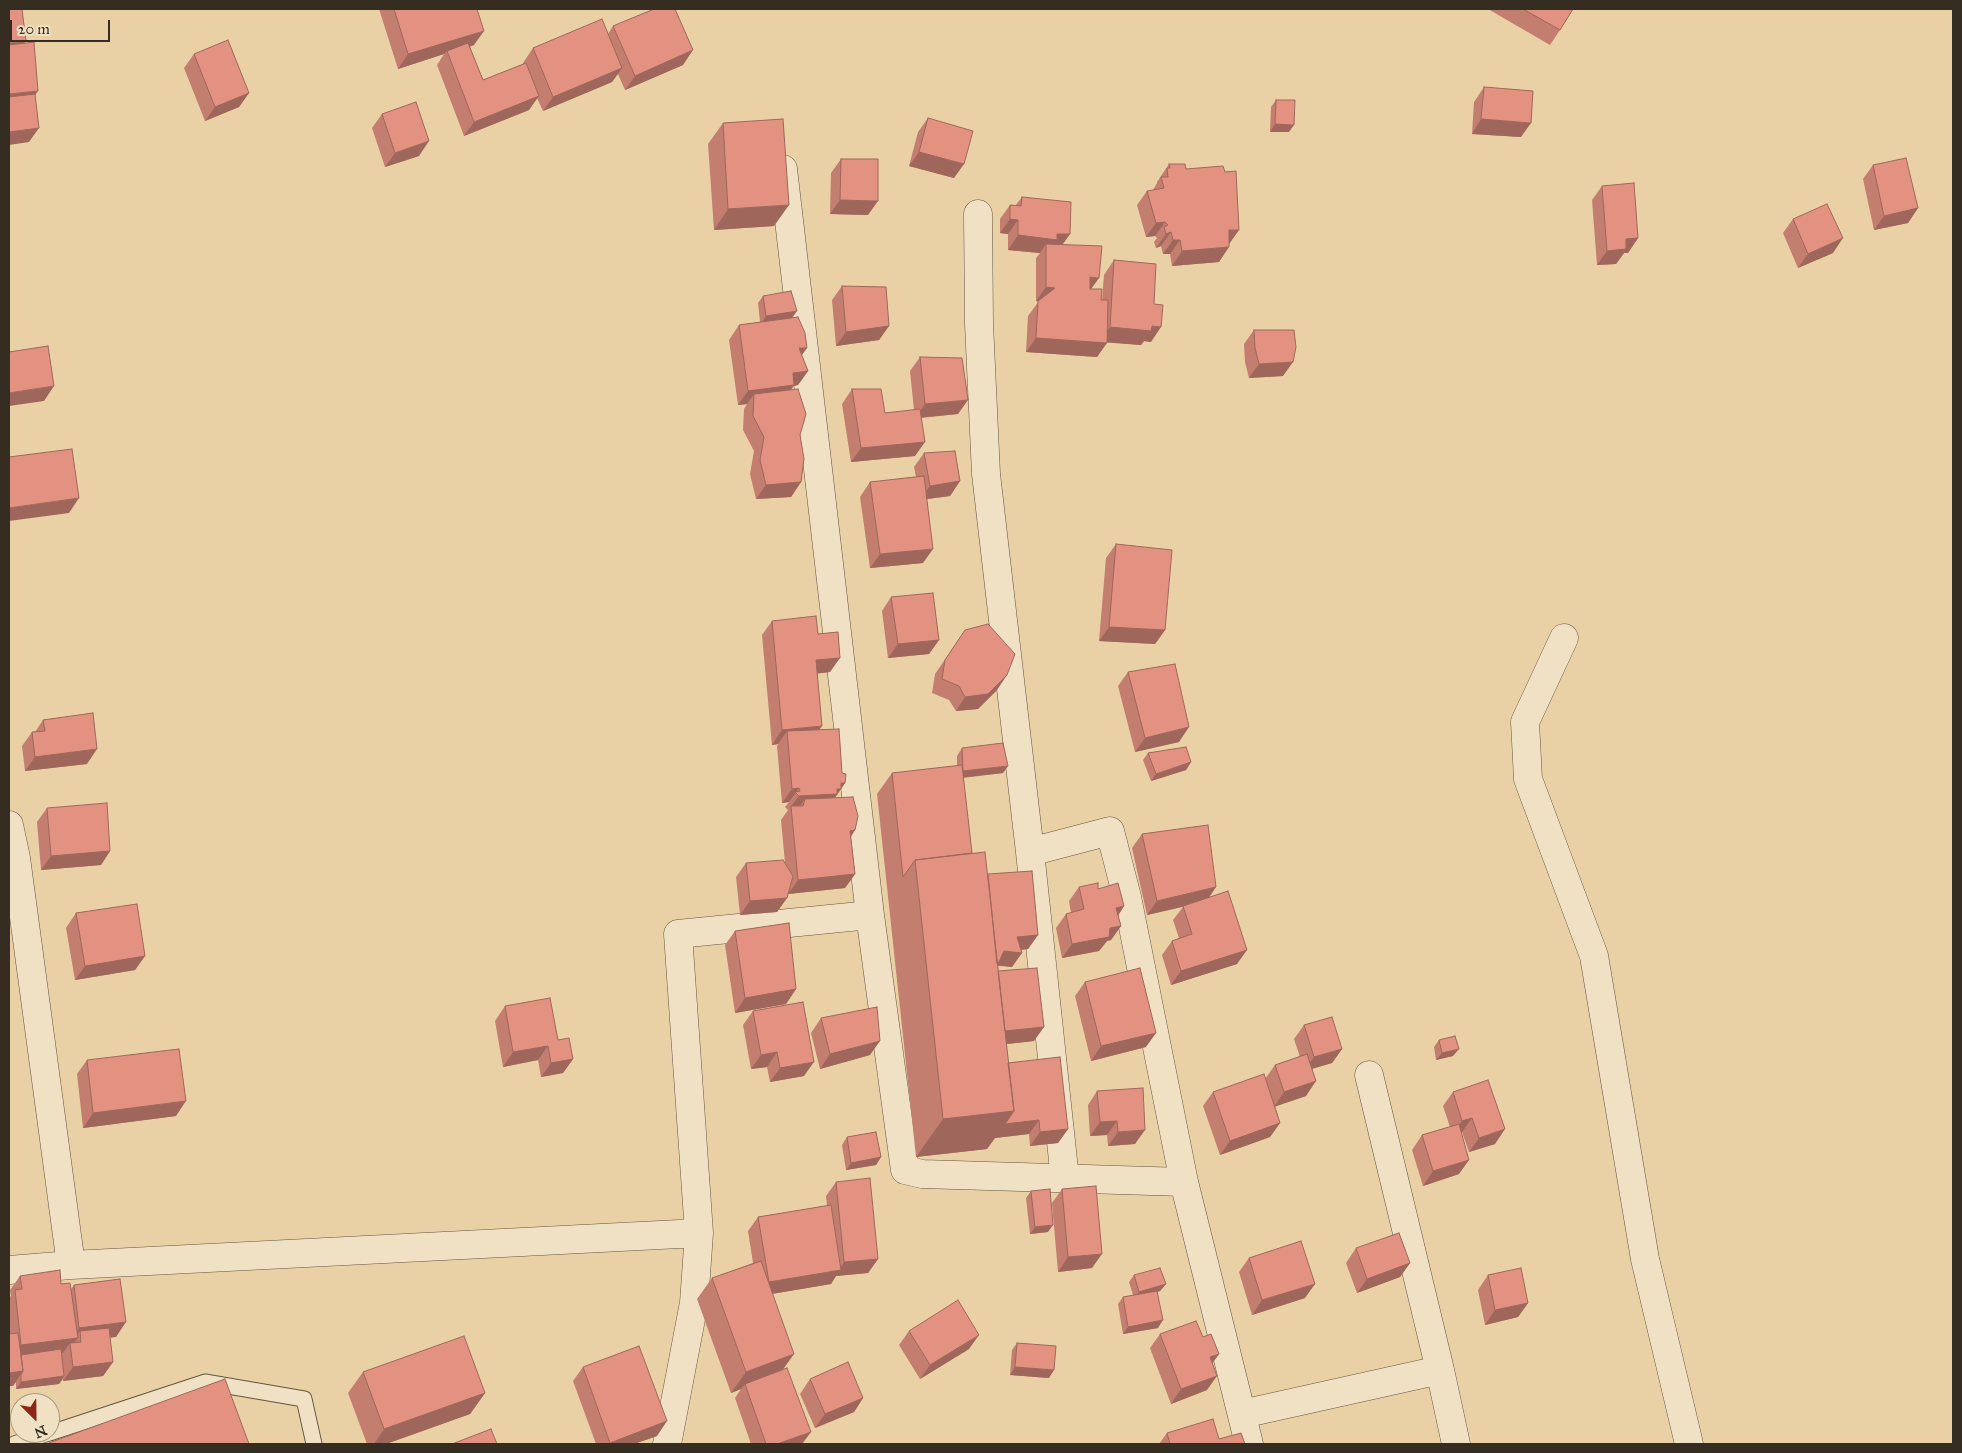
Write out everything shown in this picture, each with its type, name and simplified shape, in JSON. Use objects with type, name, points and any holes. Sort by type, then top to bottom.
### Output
[{"type":"street","points":[[782,161],[870,915],[905,1170],[922,1174],[1184,1182]]},
{"type":"street","points":[[978,214],[979,324],[986,474],[1030,852],[1065,1178]]},
{"type":"street","points":[[1564,638],[1525,722],[1528,779],[1594,956],[1645,1259],[1690,1444]]},
{"type":"street","points":[[9,825],[12,859],[71,1264]]},
{"type":"street","points":[[1030,852],[1110,831],[1127,897],[1184,1182],[1249,1444]]},
{"type":"street","points":[[667,1444],[694,1303],[699,1233],[678,934],[870,915]]},
{"type":"street","points":[[1369,1075],[1456,1444]]},
{"type":"street","points":[[9,1270],[71,1264],[699,1233]]},
{"type":"street","points":[[1242,1414],[1440,1370]]},
{"type":"lane","points":[[60,1429],[205,1382],[304,1400],[314,1444]]},
{"type":"building","points":[[9,9],[22,9],[26,41],[9,43]]},
{"type":"building","points":[[394,9],[477,9],[484,31],[408,54]]},
{"type":"building","points":[[654,9],[675,9],[693,50],[635,76],[613,26]]},
{"type":"building","points":[[1523,9],[1573,9],[1560,30]]},
{"type":"building","points":[[602,19],[622,68],[553,97],[533,48]]},
{"type":"building","points":[[228,40],[249,93],[215,107],[194,54]]},
{"type":"building","points":[[34,42],[38,91],[9,94],[9,45]]},
{"type":"building","points":[[468,43],[483,80],[526,63],[539,96],[474,122],[447,51]]},
{"type":"building","points":[[1484,87],[1533,91],[1531,123],[1481,119]]},
{"type":"building","points":[[35,94],[39,128],[9,132],[9,97]]},
{"type":"building","points":[[1276,100],[1295,100],[1294,125],[1275,124]]},
{"type":"building","points":[[416,102],[429,141],[395,153],[382,114]]},
{"type":"building","points":[[928,118],[973,131],[964,164],[919,152]]},
{"type":"building","points":[[783,119],[789,205],[728,209],[723,123]]},
{"type":"building","points":[[1906,158],[1918,208],[1884,216],[1873,165]]},
{"type":"building","points":[[841,159],[878,159],[878,201],[840,200]]},
{"type":"building","points":[[1169,164],[1185,164],[1186,169],[1223,166],[1225,172],[1236,171],[1239,230],[1229,230],[1229,247],[1182,251],[1180,240],[1173,240],[1171,232],[1166,234],[1164,227],[1168,225],[1165,222],[1156,223],[1147,191],[1164,188],[1161,177],[1168,177],[1167,168],[1170,168]]},
{"type":"building","points":[[1634,183],[1638,238],[1626,239],[1626,249],[1607,251],[1602,186]]},
{"type":"building","points":[[1022,197],[1071,202],[1070,234],[1057,234],[1057,240],[1018,235],[1018,220],[1010,219],[1010,205],[1021,206]]},
{"type":"building","points":[[1827,204],[1843,238],[1808,254],[1793,219]]},
{"type":"building","points":[[1046,244],[1102,246],[1099,278],[1090,277],[1090,289],[1102,289],[1101,300],[1108,300],[1107,343],[1036,338],[1038,301],[1055,288],[1046,287]]},
{"type":"building","points":[[1114,260],[1156,264],[1154,304],[1163,305],[1161,327],[1152,326],[1151,331],[1110,327]]},
{"type":"building","points":[[842,286],[886,287],[889,326],[846,332]]},
{"type":"building","points":[[791,291],[797,311],[766,316],[763,296]]},
{"type":"building","points":[[798,317],[805,333],[807,348],[799,348],[808,371],[793,373],[794,385],[748,391],[739,325]]},
{"type":"building","points":[[1254,330],[1294,330],[1296,347],[1293,362],[1259,364],[1255,348]]},
{"type":"building","points":[[48,346],[54,386],[9,393],[9,352]]},
{"type":"building","points":[[920,357],[962,358],[968,400],[925,404]]},
{"type":"building","points":[[798,389],[806,414],[800,435],[804,459],[801,482],[766,485],[760,460],[764,437],[753,416],[754,394]]},
{"type":"building","points":[[852,389],[881,389],[885,413],[920,409],[925,442],[861,448]]},
{"type":"building","points":[[72,449],[79,498],[9,508],[9,457]]},
{"type":"building","points":[[955,451],[960,481],[930,486],[924,453]]},
{"type":"building","points":[[924,476],[933,549],[880,554],[870,482]]},
{"type":"building","points":[[1116,544],[1172,550],[1165,630],[1109,627]]},
{"type":"building","points":[[933,593],[939,640],[898,644],[891,597]]},
{"type":"building","points":[[816,616],[818,634],[838,632],[840,658],[816,660],[822,726],[782,730],[772,621]]},
{"type":"building","points":[[988,624],[1015,654],[1007,675],[988,694],[965,697],[959,686],[942,679],[945,660],[965,630]]},
{"type":"building","points":[[1175,664],[1189,727],[1145,738],[1128,672]]},
{"type":"building","points":[[93,713],[97,749],[35,757],[32,732],[45,731],[43,720]]},
{"type":"building","points":[[839,729],[842,773],[846,774],[845,783],[841,783],[841,789],[837,789],[837,794],[799,796],[795,792],[800,791],[799,788],[792,789],[787,731]]},
{"type":"building","points":[[1003,743],[1008,766],[963,771],[962,748]]},
{"type":"building","points":[[1186,747],[1191,762],[1156,774],[1148,753]]},
{"type":"building","points":[[962,765],[972,853],[915,860],[903,877],[892,773]]},
{"type":"building","points":[[853,797],[858,816],[855,830],[850,831],[855,874],[798,880],[791,806],[803,806],[805,799]]},
{"type":"building","points":[[107,803],[110,851],[51,856],[47,808]]},
{"type":"building","points":[[1208,825],[1216,887],[1157,901],[1142,834]]},
{"type":"building","points":[[985,852],[1014,1111],[943,1119],[915,860]]},
{"type":"building","points":[[783,860],[793,876],[787,898],[750,901],[746,863]]},
{"type":"building","points":[[1032,871],[1038,935],[1017,937],[1022,953],[1004,951],[997,964],[988,874]]},
{"type":"building","points":[[1098,883],[1098,889],[1118,883],[1124,906],[1116,908],[1121,926],[1110,928],[1109,937],[1072,944],[1066,914],[1084,909],[1079,887]]},
{"type":"building","points":[[1228,891],[1247,950],[1181,971],[1172,941],[1192,934],[1183,906]]},
{"type":"building","points":[[137,904],[145,956],[85,966],[76,913]]},
{"type":"building","points":[[789,923],[796,989],[745,998],[735,931]]},
{"type":"building","points":[[1037,968],[1044,1027],[1005,1031],[998,971]]},
{"type":"building","points":[[1140,968],[1156,1033],[1101,1046],[1085,982]]},
{"type":"building","points":[[550,998],[558,1040],[569,1038],[573,1059],[551,1063],[548,1046],[513,1052],[505,1006]]},
{"type":"building","points":[[803,1002],[814,1062],[780,1068],[777,1052],[761,1055],[753,1011]]},
{"type":"building","points":[[877,1007],[880,1041],[830,1054],[821,1018]]},
{"type":"building","points":[[1332,1017],[1342,1049],[1314,1057],[1304,1025]]},
{"type":"building","points":[[1455,1036],[1459,1049],[1442,1053],[1439,1040]]},
{"type":"building","points":[[179,1049],[186,1101],[93,1113],[87,1060]]},
{"type":"building","points":[[1307,1054],[1316,1081],[1284,1092],[1275,1065]]},
{"type":"building","points":[[1060,1057],[1068,1129],[1040,1132],[1039,1120],[1005,1124],[1014,1111],[1008,1063]]},
{"type":"building","points":[[1264,1074],[1280,1123],[1230,1141],[1213,1092]]},
{"type":"building","points":[[1488,1080],[1505,1129],[1479,1138],[1472,1118],[1462,1121],[1453,1092]]},
{"type":"building","points":[[1143,1088],[1145,1130],[1118,1132],[1117,1121],[1100,1122],[1097,1091]]},
{"type":"building","points":[[1459,1124],[1469,1160],[1433,1171],[1422,1135]]},
{"type":"building","points":[[876,1132],[881,1157],[851,1163],[847,1137]]},
{"type":"building","points":[[870,1178],[878,1259],[844,1262],[836,1182]]},
{"type":"building","points":[[1096,1186],[1102,1254],[1068,1257],[1062,1189]]},
{"type":"building","points":[[1050,1189],[1053,1225],[1035,1227],[1031,1191]]},
{"type":"building","points":[[831,1205],[841,1270],[769,1282],[758,1217]]},
{"type":"building","points":[[1399,1233],[1410,1263],[1367,1279],[1356,1248]]},
{"type":"building","points":[[1301,1241],[1315,1284],[1262,1300],[1249,1258]]},
{"type":"building","points":[[761,1261],[794,1354],[746,1372],[712,1278]]},
{"type":"building","points":[[1160,1268],[1166,1284],[1139,1292],[1134,1275]]},
{"type":"building","points":[[1521,1268],[1528,1303],[1495,1310],[1488,1275]]},
{"type":"building","points":[[60,1270],[61,1284],[70,1283],[78,1338],[21,1345],[15,1290],[22,1289],[20,1276]]},
{"type":"building","points":[[120,1279],[126,1322],[79,1328],[74,1285]]},
{"type":"building","points":[[1157,1291],[1163,1320],[1128,1327],[1123,1297]]},
{"type":"building","points":[[958,1300],[979,1335],[930,1365],[909,1331]]},
{"type":"building","points":[[1196,1321],[1203,1337],[1211,1334],[1219,1354],[1210,1357],[1217,1376],[1181,1389],[1160,1334]]},
{"type":"building","points":[[109,1328],[113,1362],[73,1367],[70,1343],[81,1342],[80,1331]]},
{"type":"building","points":[[18,1333],[23,1371],[9,1373],[9,1334]]},
{"type":"building","points":[[464,1336],[485,1393],[384,1429],[363,1372]]},
{"type":"building","points":[[1017,1343],[1056,1346],[1054,1370],[1015,1367]]},
{"type":"building","points":[[639,1346],[667,1421],[610,1443],[583,1367]]},
{"type":"building","points":[[61,1349],[64,1376],[21,1382],[23,1371],[21,1355]]},
{"type":"building","points":[[848,1362],[863,1398],[825,1414],[810,1379]]},
{"type":"building","points":[[787,1368],[811,1432],[777,1444],[766,1444],[745,1384]]},
{"type":"building","points":[[225,1379],[249,1444],[46,1444],[60,1443],[60,1439]]},
{"type":"building","points":[[1213,1419],[1219,1439],[1241,1433],[1245,1444],[1170,1444],[1167,1433]]},
{"type":"building","points":[[491,1429],[497,1444],[452,1444]]}]
